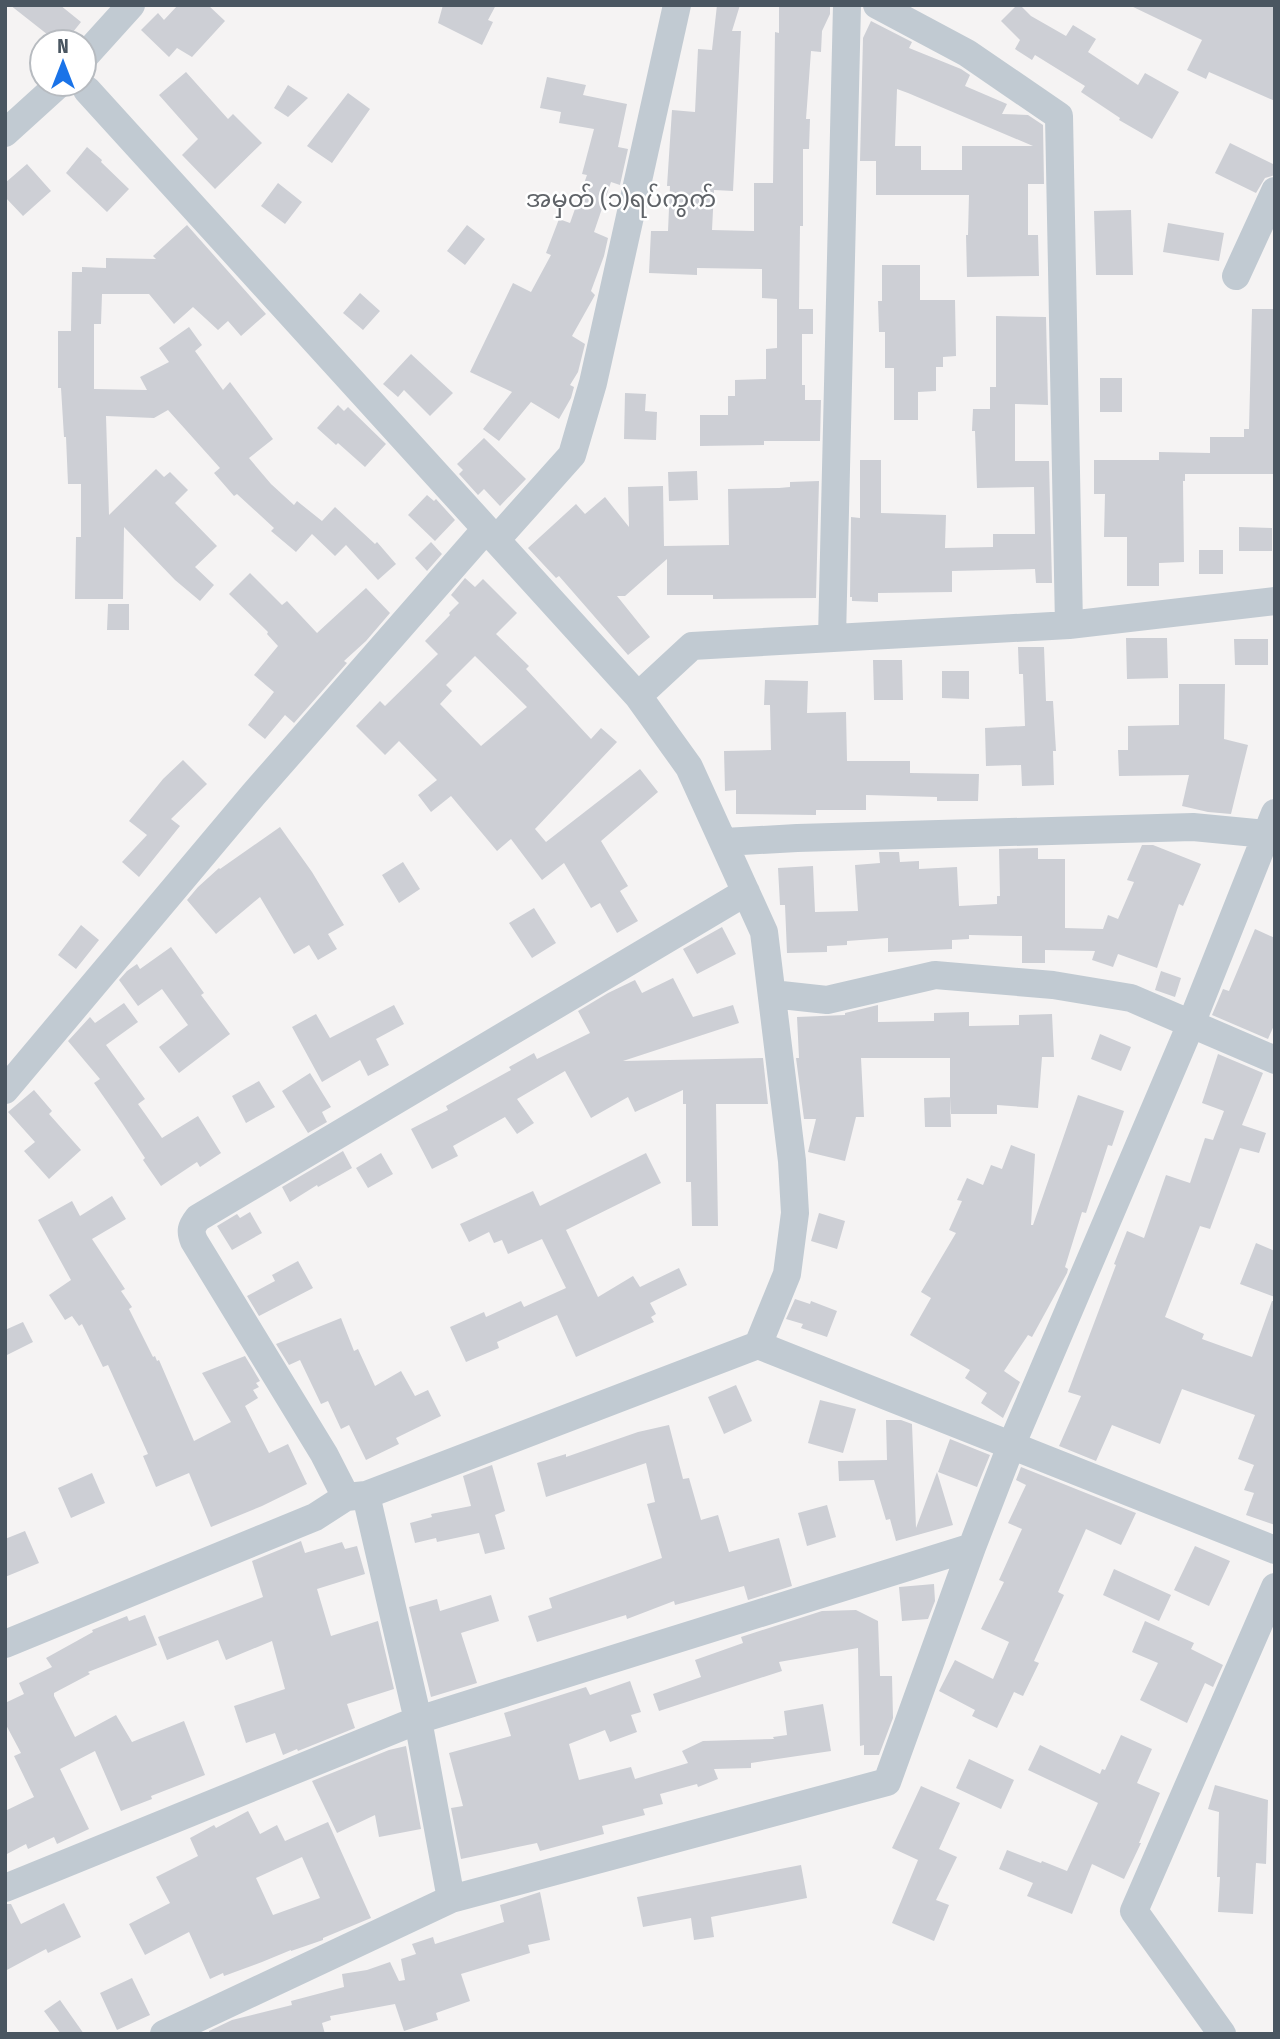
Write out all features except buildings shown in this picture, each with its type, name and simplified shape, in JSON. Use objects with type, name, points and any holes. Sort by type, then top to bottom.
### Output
[{"type":"street","points":[[98,42],[131,5]]},
{"type":"street","points":[[5,1090],[253,795],[491,535],[572,455],[593,383],[677,5]]},
{"type":"street","points":[[832,638],[847,5]]},
{"type":"street","points":[[877,5],[967,53],[1059,116],[1069,625]]},
{"type":"street","points":[[5,133],[44,98]]},
{"type":"street","points":[[94,98],[638,696],[689,767],[764,932],[792,1161],[795,1213],[787,1274],[758,1345]]},
{"type":"street","points":[[1236,276],[1275,191]]},
{"type":"street","points":[[638,696],[692,646],[1069,625],[1275,601]]},
{"type":"street","points":[[164,2034],[451,1899],[887,1782],[1011,1446],[1191,1024],[1270,824],[724,842]]},
{"type":"street","points":[[451,1899],[418,1720],[356,1496],[324,1454],[194,1241],[192,1226],[198,1218],[746,892]]},
{"type":"street","points":[[772,994],[827,1000],[935,975],[1053,985],[1131,998],[1275,1060]]},
{"type":"street","points":[[5,1643],[315,1517],[356,1496],[758,1345],[1275,1550]]},
{"type":"street","points":[[5,1888],[418,1720],[972,1547]]},
{"type":"street","points":[[1222,2034],[1134,1911],[1275,1587]]},
{"type":"district","name":"အမှတ် (၁)ရပ်ကွက်","points":[[621,199]]}]
